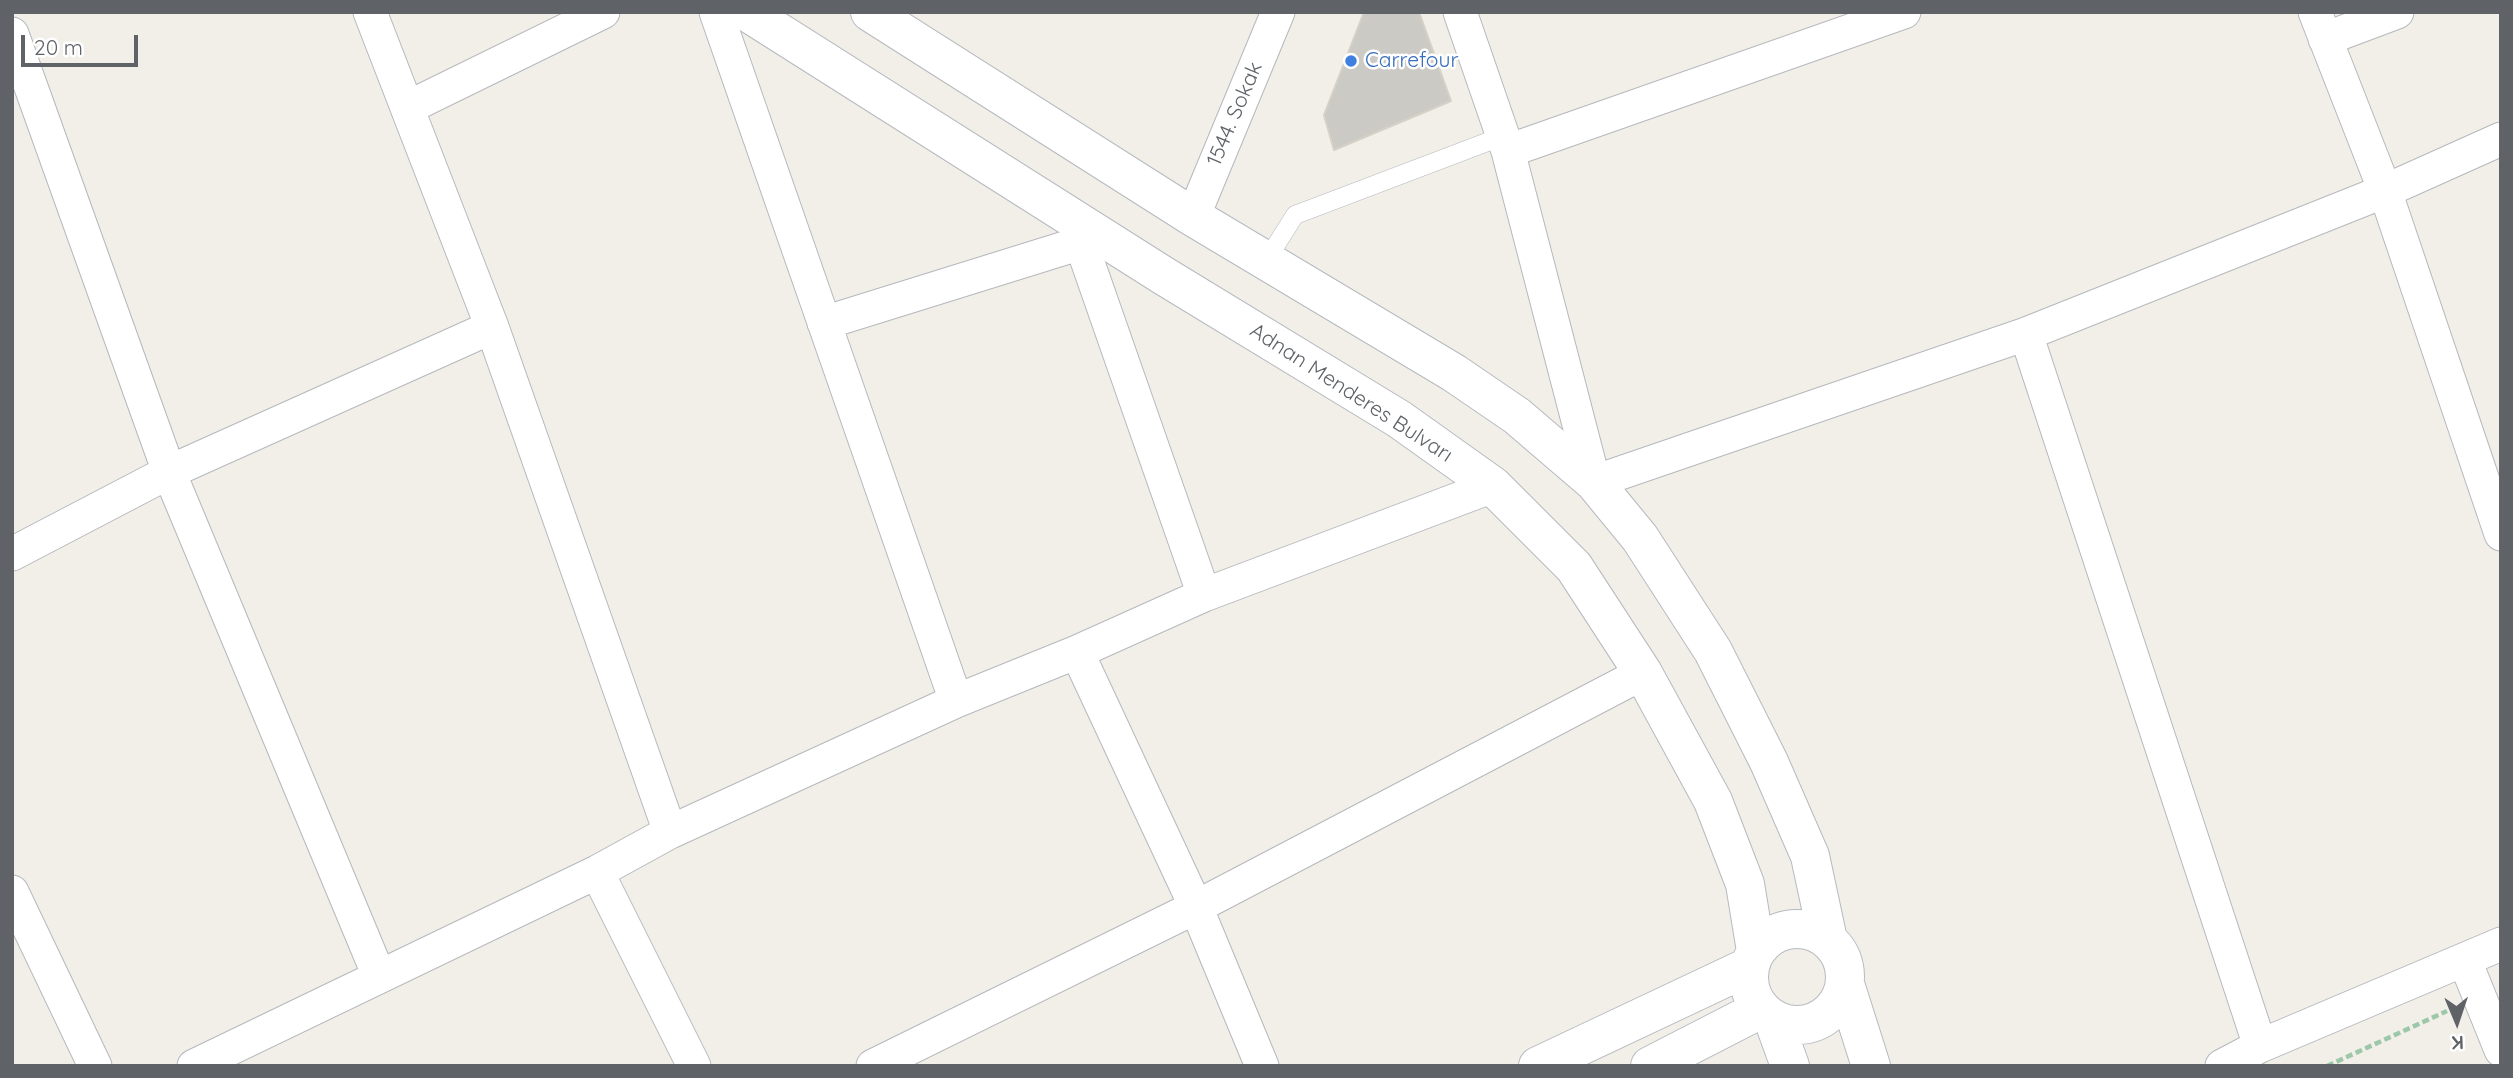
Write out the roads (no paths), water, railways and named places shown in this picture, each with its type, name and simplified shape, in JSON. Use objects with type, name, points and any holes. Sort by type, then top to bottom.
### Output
[{"type":"main road","name":"Adnan Menderes Bulvarı","points":[[747,12],[1078,231],[1399,419],[1493,486],[1574,567],[1643,673],[1713,801],[1745,884],[1753,959]]},
{"type":"main road","points":[[870,12],[1192,217],[1454,373],[1517,416],[1594,482],[1640,538],[1713,651],[1769,762],[1810,856],[1828,940]]},
{"type":"main road","points":[[1790,1066],[1767,1014],[1752,997],[1748,981],[1753,959],[1767,939],[1782,931],[1798,929],[1814,932],[1828,940],[1839,953],[1845,984],[1871,1066]]},
{"type":"main road","points":[[1538,1066],[1753,959]]},
{"type":"main road","points":[[1767,1014],[1788,1025],[1803,1026],[1818,1021],[1831,1012],[1840,999],[1845,984]]},
{"type":"main road","points":[[1650,1066],[1767,1014]]},
{"type":"street","points":[[370,12],[492,327],[670,832]]},
{"type":"street","points":[[407,108],[603,12]]},
{"type":"street","points":[[716,12],[956,701]]},
{"type":"street","name":"1544. Sokak","points":[[1192,217],[1278,12]]},
{"type":"street","points":[[1460,12],[1506,143],[1594,482],[2026,334],[2385,191],[2501,139]]},
{"type":"street","points":[[1506,143],[1905,12]]},
{"type":"street","points":[[2397,12],[2320,26],[2385,191],[2501,534]]},
{"type":"street","points":[[12,34],[169,472],[379,976]]},
{"type":"street","points":[[824,323],[1078,231],[1204,595]]},
{"type":"street","points":[[12,554],[169,472],[492,327]]},
{"type":"street","points":[[2026,334],[2260,1046]]},
{"type":"street","points":[[194,1066],[597,872],[670,832],[956,701],[1077,652],[1204,595],[1493,486]]},
{"type":"street","points":[[1077,652],[1196,907],[1262,1066]]},
{"type":"street","points":[[873,1066],[1196,907],[1643,673]]},
{"type":"street","points":[[597,872],[694,1066]]},
{"type":"street","points":[[12,892],[95,1066]]},
{"type":"street","points":[[2222,1066],[2260,1046],[2501,944]]},
{"type":"street","points":[[2465,961],[2501,1051]]},
{"type":"lane","points":[[1266,261],[1295,215],[1506,143]]},
{"type":"place","name":"Carrefour","points":[[1351,61]]}]
